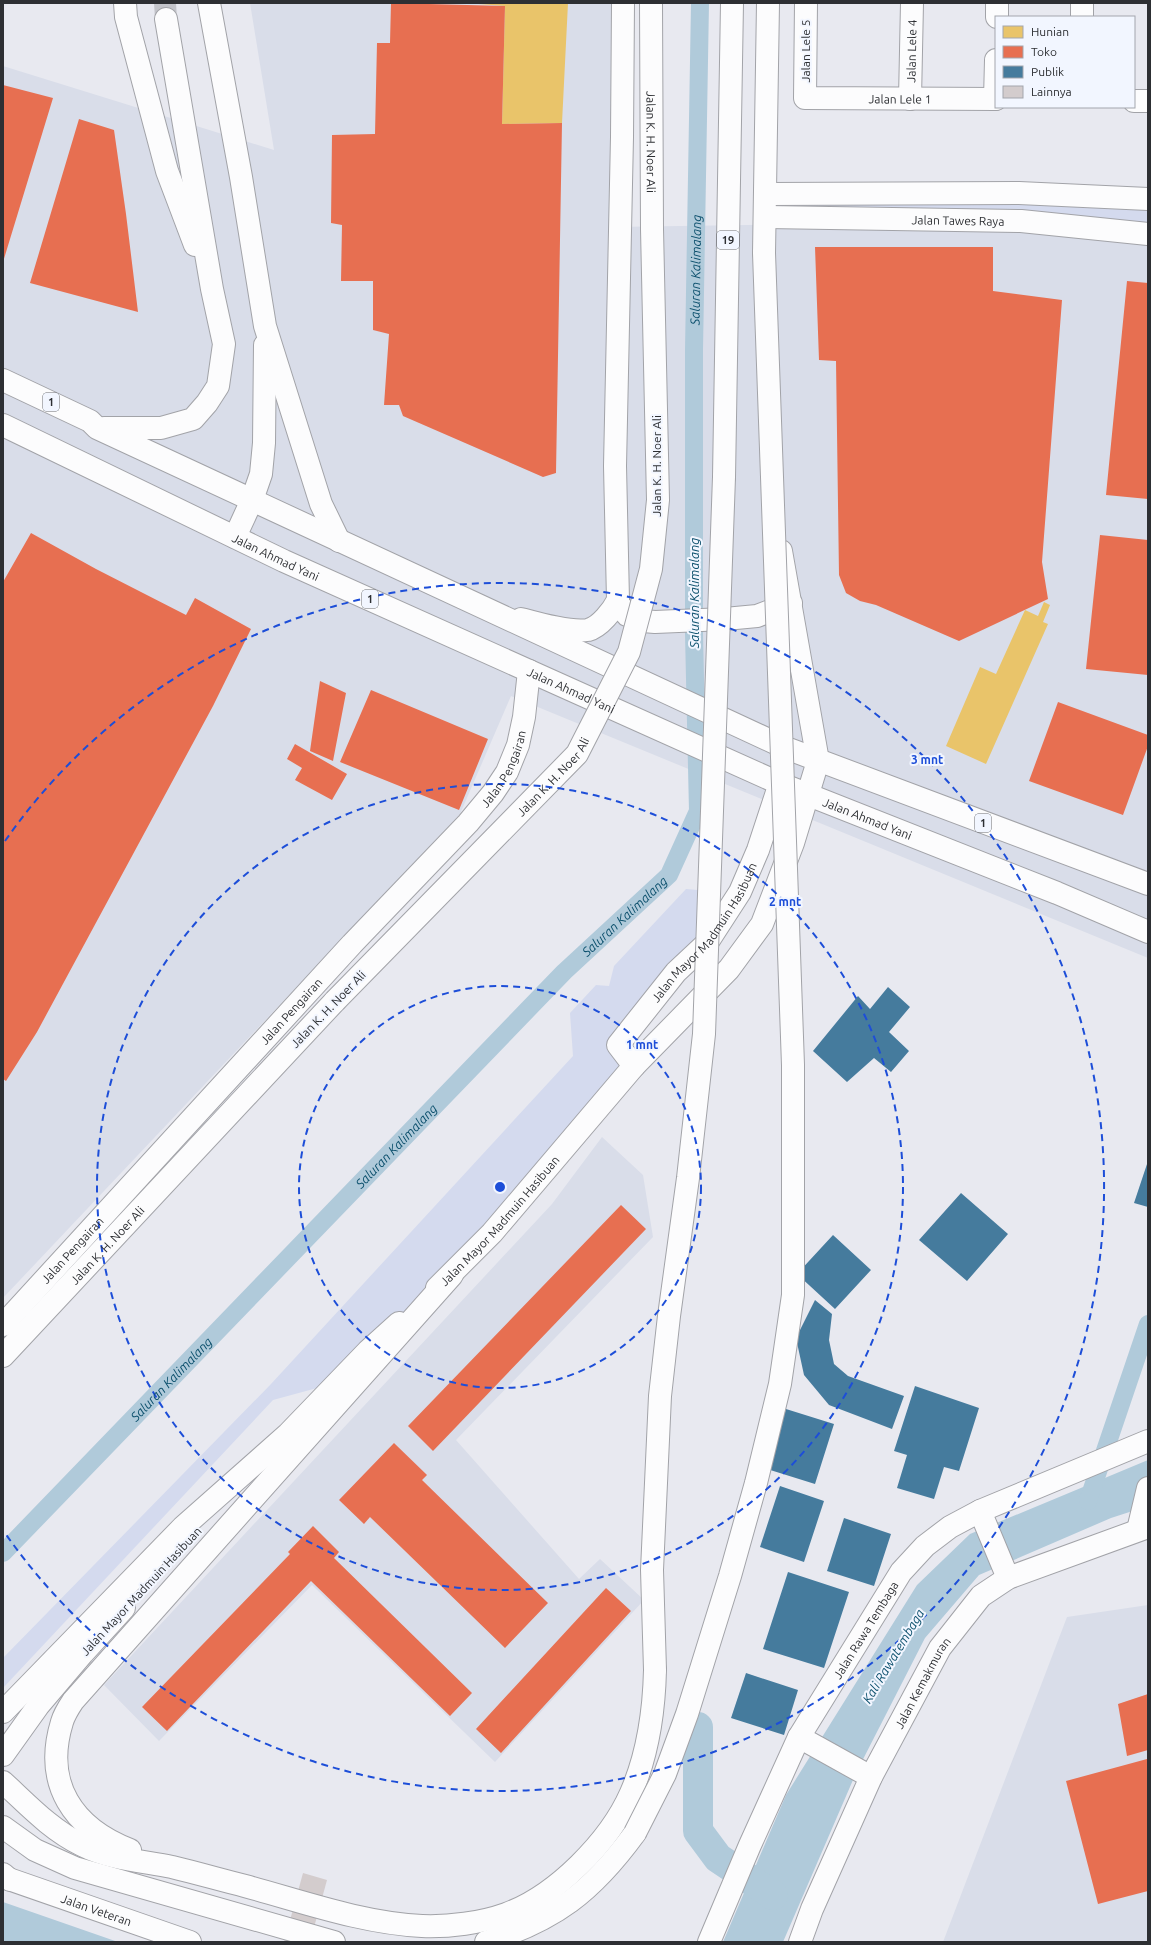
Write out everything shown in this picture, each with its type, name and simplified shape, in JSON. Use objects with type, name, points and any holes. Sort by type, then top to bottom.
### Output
[{"type":"main road","points":[[125,3],[126,17],[167,171],[212,289]]},
{"type":"main road","points":[[208,3],[241,177],[265,326],[321,504],[339,540]]},
{"type":"main road","points":[[496,614],[559,628],[589,630],[614,607],[623,3]]},
{"type":"main road","name":"Jalan K. H. Noer Ali","points":[[3,1356],[335,1001],[577,754],[629,652],[651,570],[658,500],[652,229],[651,3]]},
{"type":"main road","name":"19","points":[[707,943],[724,477],[732,3]]},
{"type":"main road","points":[[486,1942],[518,1932],[552,1915],[586,1890],[615,1861],[635,1833],[665,1774],[686,1714],[730,1576],[756,1483],[780,1384],[793,1295],[793,1065],[764,253],[768,3]]},
{"type":"main road","points":[[772,3],[767,217],[768,345],[773,506],[818,761]]},
{"type":"main road","name":"Jalan Lele 5","points":[[805,98],[806,3]]},
{"type":"main road","name":"Jalan Lele 4","points":[[910,98],[912,3]]},
{"type":"main road","points":[[997,3],[997,16]]},
{"type":"main road","points":[[1082,3],[1082,16]]},
{"type":"main road","points":[[97,428],[161,428],[193,419],[207,403],[218,386],[224,344],[212,289],[166,19]]},
{"type":"main road","name":"Jalan Lele 1","points":[[805,98],[995,99]]},
{"type":"main road","points":[[1135,101],[1148,101]]},
{"type":"main road","points":[[768,194],[1019,194],[1148,199]]},
{"type":"main road","points":[[1019,194],[1021,221]]},
{"type":"main road","name":"Jalan Tawes Raya","points":[[767,217],[1021,221],[1148,234]]},
{"type":"main road","points":[[235,537],[252,500],[260,474],[264,442],[265,326]]},
{"type":"main road","name":"1","points":[[3,380],[90,421],[97,428],[786,748],[1148,884]]},
{"type":"main road","name":"Jalan Ahmad Yani","points":[[3,425],[235,537],[808,796],[1058,893],[1148,932]]},
{"type":"main road","points":[[614,607],[627,615],[643,621],[655,622],[757,616],[791,603]]},
{"type":"main road","name":"Jalan Pengairan","points":[[3,1325],[352,944],[468,824],[493,793],[507,772],[518,745],[524,717],[529,671]]},
{"type":"main road","name":"Jalan Mayor Madmuin Hasibuan","points":[[634,1066],[618,1045],[676,972],[707,943],[740,892],[758,850],[781,784],[786,748]]},
{"type":"main road","name":"Jalan Mayor Madmuin Hasibuan","points":[[3,1755],[38,1706],[83,1653],[288,1434],[368,1351],[452,1275],[492,1233],[634,1066],[729,969],[762,924],[793,842],[818,761]]},
{"type":"main road","points":[[3,1782],[53,1828],[80,1845],[101,1854],[173,1868],[379,1922],[424,1926],[463,1924],[506,1914],[540,1896],[572,1872],[598,1846],[616,1822],[631,1793],[649,1734],[654,1702],[655,1670],[652,1570],[660,1396],[669,1316],[688,1178],[704,1034],[707,943]]},
{"type":"main road","points":[[173,1868],[109,1842],[92,1830],[74,1812],[62,1791],[57,1770],[56,1746],[62,1721],[73,1700],[452,1275]]},
{"type":"main road","name":"Jalan Mayor Madmuin Hasibuan","points":[[3,1712],[183,1527],[288,1434]]},
{"type":"main road","name":"Jalan Rawa Tembaga","points":[[709,1942],[750,1845],[803,1739],[901,1572],[925,1546],[950,1528],[981,1515],[1033,1487],[1140,1444]]},
{"type":"main road","points":[[1142,1524],[1148,1488]]},
{"type":"main road","points":[[981,1515],[1006,1572]]},
{"type":"main road","name":"Jalan Kemakmuran","points":[[800,1942],[812,1908],[868,1776],[940,1648],[981,1596],[1006,1572],[1142,1524]]},
{"type":"main road","points":[[803,1739],[868,1776]]},
{"type":"main road","points":[[3,1827],[35,1850]]},
{"type":"main road","points":[[3,1840],[35,1850],[75,1868],[334,1942]]},
{"type":"main road","name":"Jalan Veteran","points":[[5,1877],[190,1942]]},
{"type":"shaded area","points":[[250,3],[615,3],[614,227],[1021,221],[1148,234],[1148,958],[511,696],[460,814],[3,1298],[3,66],[274,150]]},
{"type":"shaded area","points":[[768,194],[1148,199],[1148,234],[767,217]]},
{"type":"shaded area","points":[[686,889],[709,891],[707,943],[618,1045],[634,1066],[492,1233],[339,1382],[273,1400],[3,1688],[3,1658],[271,1384],[573,1056],[570,1013],[596,985],[609,986],[614,966]]},
{"type":"shaded area","points":[[602,1137],[643,1175],[653,1237],[456,1440],[579,1579],[600,1559],[644,1600],[495,1762],[312,1585],[159,1741],[104,1685],[552,1204]]},
{"type":"shaded area","points":[[1148,1605],[1148,1942],[943,1942],[1067,1617]]},
{"type":"water","name":"Kali Rawatembaga","points":[[1148,1460],[1148,1506],[1111,1518],[979,1575],[925,1638],[856,1773],[783,1942],[723,1942],[786,1795],[917,1585],[970,1534]]},
{"type":"water","points":[[3,1902],[118,1942],[3,1942]]},
{"type":"building: Hunian","points":[[465,3],[568,3],[562,123],[502,124],[505,6]]},
{"type":"building: Hunian","points":[[1044,602],[1050,605],[1043,622],[1048,624],[986,764],[946,746],[980,667],[996,674],[1025,610],[1038,616]]},
{"type":"building: Toko","points":[[391,3],[505,6],[502,124],[562,123],[556,473],[543,477],[403,416],[399,405],[384,405],[389,334],[373,330],[373,281],[341,281],[342,225],[331,223],[332,135],[375,134],[377,43],[390,43]]},
{"type":"building: Toko","points":[[3,85],[53,98],[3,262]]},
{"type":"building: Toko","points":[[79,119],[114,130],[138,312],[30,283]]},
{"type":"building: Toko","points":[[815,247],[993,247],[993,291],[1062,300],[1042,562],[1048,599],[959,641],[876,605],[860,601],[846,593],[839,575],[836,361],[819,360]]},
{"type":"building: Toko","points":[[1127,281],[1148,283],[1148,499],[1106,495]]},
{"type":"building: Toko","points":[[31,533],[96,569],[186,615],[195,598],[251,629],[213,706],[37,1032],[6,1081],[3,1079],[3,582]]},
{"type":"building: Toko","points":[[1100,535],[1148,540],[1148,675],[1086,669]]},
{"type":"building: Toko","points":[[320,681],[346,693],[333,761],[310,751]]},
{"type":"building: Toko","points":[[371,690],[488,739],[459,810],[340,762]]},
{"type":"building: Toko","points":[[1058,702],[1148,735],[1148,746],[1123,815],[1029,781]]},
{"type":"building: Toko","points":[[295,744],[347,774],[332,800],[295,780],[302,768],[287,759]]},
{"type":"building: Toko","points":[[621,1205],[646,1229],[433,1451],[408,1426]]},
{"type":"building: Toko","points":[[394,1443],[427,1475],[422,1480],[548,1603],[505,1648],[370,1517],[364,1524],[339,1500]]},
{"type":"building: Toko","points":[[313,1526],[339,1552],[334,1558],[472,1693],[450,1716],[311,1581],[167,1731],[142,1707],[290,1554],[288,1552]]},
{"type":"building: Toko","points":[[606,1588],[631,1611],[501,1753],[476,1729]]},
{"type":"building: Toko","points":[[1148,1694],[1148,1750],[1127,1756],[1118,1704]]},
{"type":"building: Toko","points":[[1147,1759],[1148,1891],[1098,1904],[1066,1781]]},
{"type":"building: Publik","points":[[888,987],[910,1007],[889,1032],[909,1051],[891,1072],[874,1058],[847,1082],[813,1051],[858,996],[870,1009]]},
{"type":"building: Publik","points":[[1148,1161],[1148,1207],[1134,1203]]},
{"type":"building: Publik","points":[[961,1193],[1008,1234],[967,1281],[919,1240]]},
{"type":"building: Publik","points":[[833,1235],[871,1270],[835,1309],[797,1274]]},
{"type":"building: Publik","points":[[815,1300],[832,1314],[829,1340],[834,1364],[848,1376],[904,1396],[892,1429],[829,1405],[804,1375],[796,1338]]},
{"type":"building: Publik","points":[[915,1386],[979,1408],[959,1471],[944,1467],[934,1499],[897,1488],[907,1455],[894,1451]]},
{"type":"building: Publik","points":[[786,1409],[834,1424],[815,1484],[767,1469]]},
{"type":"building: Publik","points":[[780,1486],[824,1501],[804,1562],[760,1547]]},
{"type":"building: Publik","points":[[844,1518],[891,1534],[874,1586],[827,1571]]},
{"type":"building: Publik","points":[[788,1572],[849,1592],[824,1668],[763,1649]]},
{"type":"building: Publik","points":[[746,1673],[798,1690],[784,1735],[731,1718]]},
{"type":"building: Lainnya","points":[[303,1873],[327,1880],[310,1942],[284,1942]]},
{"type":"waterway","name":"Saluran Kalimalang","points":[[3,1553],[564,972],[669,875],[698,811],[694,634],[694,350],[700,3]]},
{"type":"waterway","points":[[1088,1501],[1148,1324]]},
{"type":"waterway","points":[[698,1727],[698,1831],[718,1858],[773,1895]]},
{"type":"tunnel","points":[[165,3],[166,19]]}]
